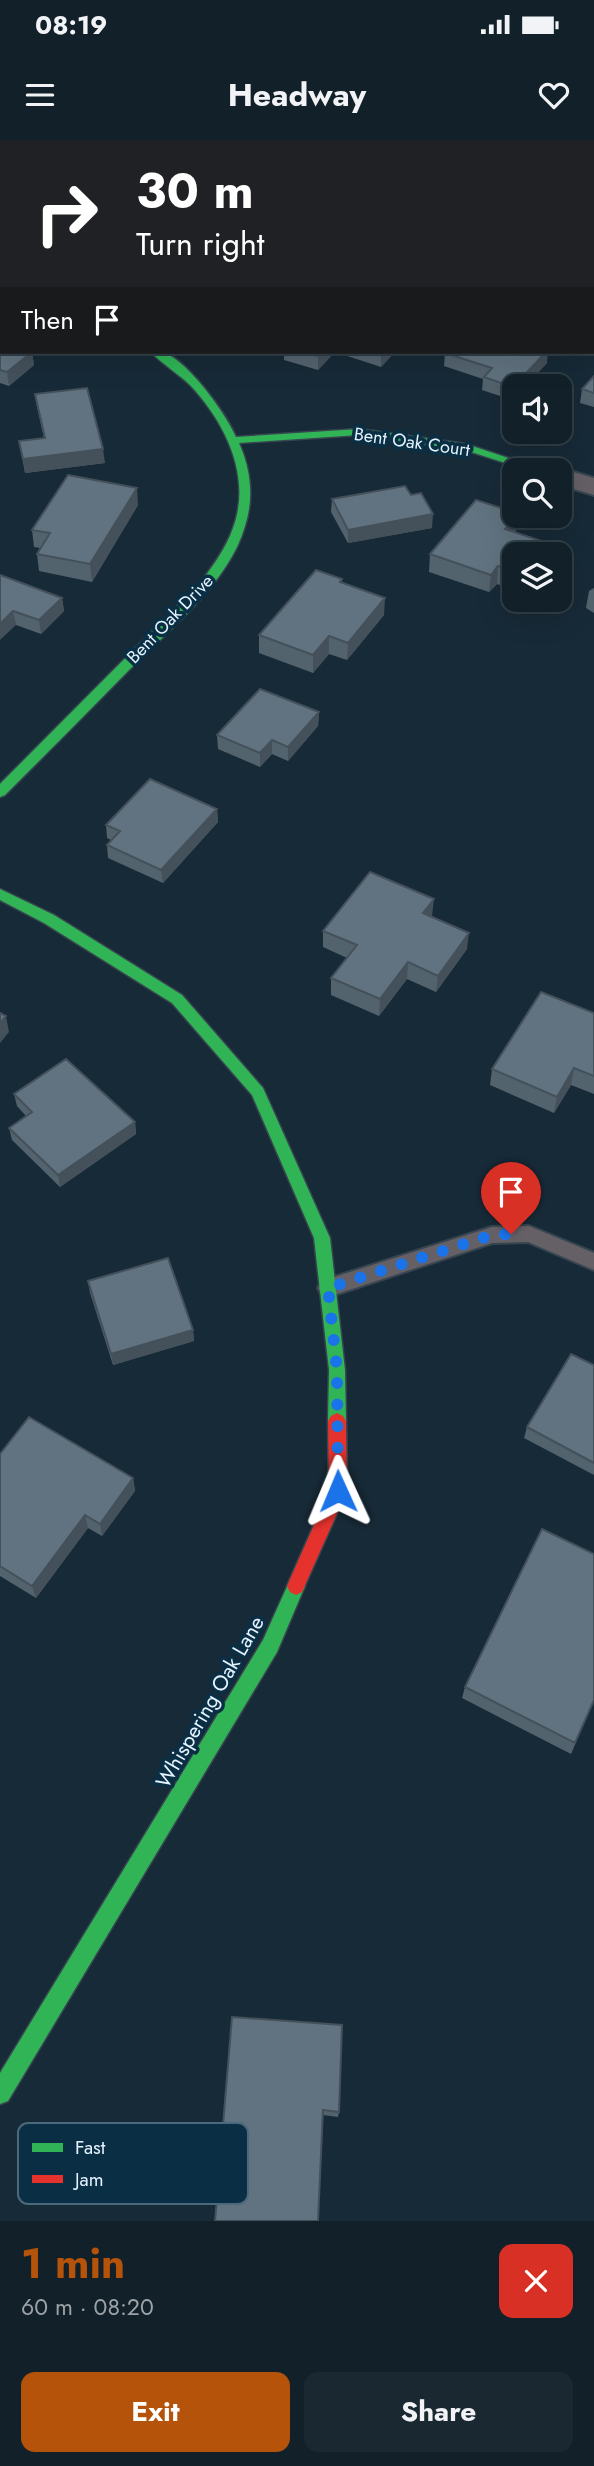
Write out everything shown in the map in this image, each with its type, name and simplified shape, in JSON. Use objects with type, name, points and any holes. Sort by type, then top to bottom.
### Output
[{"type":"street","name":"Bent Oak Drive","points":[[0,792],[210,581],[235,541],[248,490],[237,440],[199,388],[158,354]]},
{"type":"street","name":"Bent Oak Court","points":[[237,440],[359,432],[466,447],[502,458]]},
{"type":"street","points":[[572,480],[594,487]]},
{"type":"street","name":"Whispering Oak Lane","points":[[0,894],[49,919],[177,999],[258,1092],[322,1238],[337,1370],[338,1491],[270,1646],[0,2093]]},
{"type":"lane","points":[[328,1288],[492,1235],[529,1234],[594,1262]]},
{"type":"building","points":[[0,354],[30,354],[7,372],[0,370]]},
{"type":"building","points":[[448,354],[544,354],[525,374],[502,374],[502,383],[484,377],[492,368]]},
{"type":"building","points":[[594,376],[594,393],[582,389]]},
{"type":"building","points":[[87,388],[103,449],[23,459],[19,441],[45,438],[35,394]]},
{"type":"building","points":[[68,475],[137,488],[90,564],[37,554],[50,533],[32,530]]},
{"type":"building","points":[[405,486],[411,495],[421,493],[433,514],[348,530],[332,499]]},
{"type":"building","points":[[476,500],[502,508],[502,528],[545,542],[502,542],[502,567],[498,566],[491,575],[430,554]]},
{"type":"building","points":[[316,570],[385,598],[348,643],[329,636],[313,655],[259,635]]},
{"type":"building","points":[[0,575],[62,598],[39,620],[13,611],[0,624]]},
{"type":"building","points":[[260,689],[319,712],[288,747],[272,740],[260,753],[217,735]]},
{"type":"building","points":[[150,779],[217,809],[161,870],[107,845],[120,831],[106,825]]},
{"type":"building","points":[[370,872],[434,899],[423,913],[469,933],[438,976],[408,962],[380,999],[331,978],[357,945],[323,931]]},
{"type":"building","points":[[541,992],[594,1013],[594,1076],[574,1068],[557,1097],[492,1069]]},
{"type":"building","points":[[66,1059],[135,1122],[58,1175],[9,1128],[32,1112],[14,1094]]},
{"type":"building","points":[[168,1258],[193,1330],[111,1354],[88,1281]]},
{"type":"building","points":[[571,1354],[594,1365],[594,1463],[527,1427]]},
{"type":"building","points":[[29,1417],[133,1478],[100,1524],[85,1515],[32,1586],[0,1566],[0,1454]]},
{"type":"building","points":[[542,1529],[594,1554],[594,1700],[575,1743],[465,1687]]},
{"type":"building","points":[[232,2017],[342,2025],[339,2112],[323,2110],[318,2221],[215,2221],[216,2204],[248,2204],[248,2123],[223,2123]]},
{"type":"traffic: fast","points":[[0,792],[180,613],[225,557],[239,527],[246,495],[242,461],[225,424],[195,384],[159,354]]},
{"type":"traffic: fast","points":[[237,440],[359,432],[466,447],[502,458]]},
{"type":"traffic: fast","points":[[0,894],[49,919],[177,999],[258,1092],[322,1238],[337,1370],[337,1421]]},
{"type":"traffic: fast","points":[[0,2093],[270,1646],[296,1586]]},
{"type":"traffic: jam","points":[[296,1586],[338,1491],[337,1421]]},
{"type":"route","points":[[338,1491],[337,1370],[328,1288],[492,1235],[511,1234]]}]
